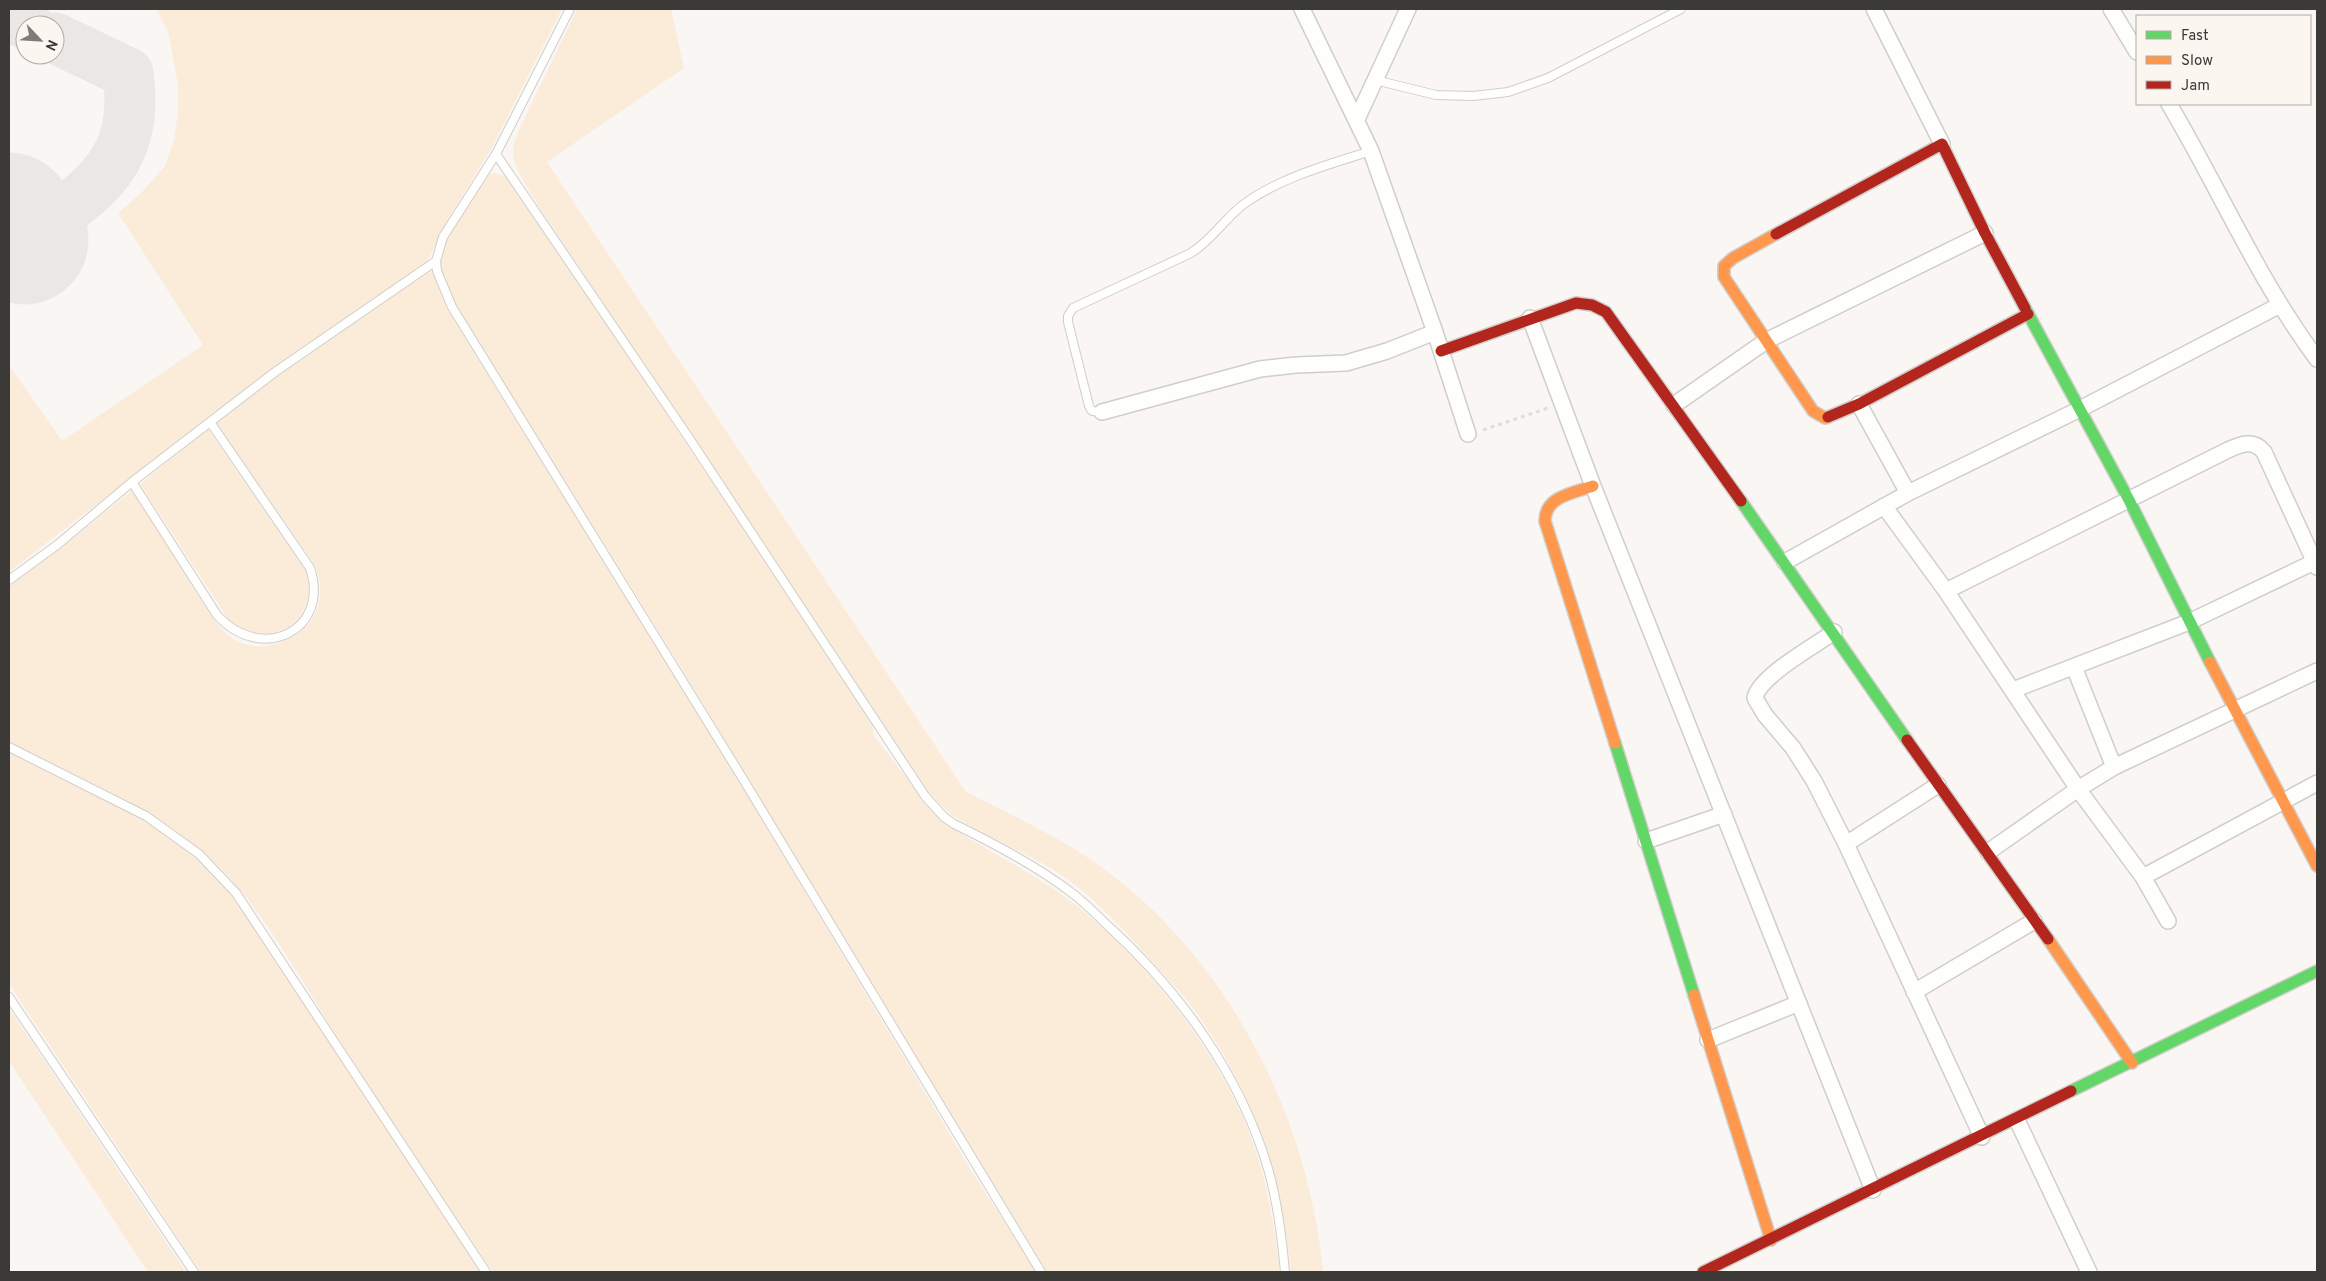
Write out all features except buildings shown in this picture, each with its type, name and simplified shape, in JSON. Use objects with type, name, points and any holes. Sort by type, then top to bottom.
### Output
[{"type":"street","points":[[1302,9],[1371,151],[1435,332],[1468,434]]},
{"type":"street","points":[[1357,119],[1408,9]]},
{"type":"street","points":[[1874,9],[1985,233],[2129,500],[2234,710],[2317,866]]},
{"type":"street","points":[[2111,9],[2136,50]]},
{"type":"street","points":[[2170,105],[2280,304],[2296,331],[2317,358]]},
{"type":"street","points":[[1942,144],[1833,201],[1727,263],[1723,270],[1724,277],[1816,414],[1820,417],[1829,417],[1859,404],[2028,314]]},
{"type":"street","points":[[1674,405],[1766,341],[1985,233]]},
{"type":"street","points":[[1441,351],[1530,318],[1576,304],[1585,303],[1600,308],[1612,318],[1834,632],[1938,785],[1988,852],[2132,1063]]},
{"type":"street","points":[[1785,562],[1908,493],[2080,409],[2280,304]]},
{"type":"street","points":[[1530,318],[1593,486],[1873,1190]]},
{"type":"street","points":[[1102,412],[1260,368],[1296,364],[1346,363],[1387,351],[1435,332]]},
{"type":"street","points":[[1859,404],[1908,493]]},
{"type":"street","points":[[1946,591],[2241,444],[2253,444],[2264,452],[2316,565],[2189,622],[2013,690]]},
{"type":"street","points":[[1593,486],[1550,502],[1546,506],[1544,516],[1771,1240]]},
{"type":"street","points":[[1884,506],[1946,591],[2078,789],[2143,877],[2168,921]]},
{"type":"street","points":[[1834,632],[1772,675],[1759,688],[1756,698],[1765,715],[1803,762],[1846,844],[1982,1137]]},
{"type":"street","points":[[2074,667],[2114,767]]},
{"type":"street","points":[[1988,852],[2078,789],[2114,767],[2317,671]]},
{"type":"street","points":[[2143,877],[2317,783]]},
{"type":"street","points":[[1846,844],[1938,785]]},
{"type":"street","points":[[1646,842],[1724,814]]},
{"type":"street","points":[[1914,992],[2034,921]]},
{"type":"street","points":[[1703,1272],[2017,1120],[2317,971]]},
{"type":"street","points":[[1708,1040],[1799,1003]]},
{"type":"street","points":[[2017,1120],[2089,1272]]},
{"type":"lane","points":[[570,9],[496,154],[443,237],[436,261],[440,283],[452,307],[630,593],[1041,1272]]},
{"type":"lane","points":[[1374,80],[1436,95],[1473,96],[1508,92],[1548,78],[1681,9]]},
{"type":"lane","points":[[1102,412],[1092,411],[1089,406],[1068,322],[1068,316],[1073,308],[1201,247],[1245,203],[1301,175],[1371,151]]},
{"type":"lane","points":[[496,154],[689,438],[925,796],[944,817],[954,824],[1050,878],[1083,902],[1126,942],[1153,971],[1200,1031],[1235,1086],[1247,1112],[1268,1171],[1281,1230],[1286,1272]]},
{"type":"lane","points":[[9,580],[57,545],[132,482],[275,372],[436,261]]},
{"type":"lane","points":[[132,482],[217,615],[228,627],[243,636],[259,640],[277,638],[301,623],[309,613],[314,601],[315,583],[310,568],[210,422]]},
{"type":"lane","points":[[9,747],[146,816],[199,854],[230,887],[254,918],[486,1272]]},
{"type":"lane","points":[[9,997],[194,1272]]},
{"type":"path","points":[[1468,434],[1549,408]]},
{"type":"shaded area","points":[[156,9],[562,9],[491,149],[448,219],[427,262],[272,369],[9,572],[9,365],[62,441],[203,345],[118,213],[142,192],[165,166],[174,140],[178,113],[178,84],[168,32]]},
{"type":"shaded area","points":[[577,9],[671,9],[684,68],[547,162],[966,792],[1075,849],[1108,872],[1152,910],[1192,953],[1227,1000],[1257,1050],[1282,1103],[1301,1159],[1315,1215],[1323,1272],[1291,1272],[1281,1207],[1264,1145],[1253,1115],[1225,1057],[1194,1009],[1102,908],[1070,881],[1029,856],[958,819],[949,813],[929,793],[541,210],[516,165],[513,151],[514,142]]},
{"type":"shaded area","points":[[490,174],[503,175],[511,181],[871,721],[874,736],[933,812],[949,826],[1062,895],[1104,929],[1156,983],[1203,1045],[1240,1110],[1253,1143],[1267,1190],[1280,1272],[1047,1272],[674,656],[456,305],[442,273],[443,251],[460,216]]},
{"type":"shaded area","points":[[431,270],[447,309],[740,782],[972,1172],[1037,1272],[493,1272],[372,1091],[274,935],[240,889],[202,851],[157,819],[109,791],[9,742],[9,586],[60,549],[133,490],[209,613],[232,638],[251,646],[272,645],[292,638],[308,625],[317,611],[320,596],[318,573],[315,565],[216,423],[277,375]]},
{"type":"shaded area","points":[[208,429],[306,571],[309,589],[306,604],[299,617],[290,626],[277,631],[262,633],[247,630],[231,623],[140,484]]},
{"type":"shaded area","points":[[9,752],[132,812],[170,837],[201,863],[219,882],[245,912],[481,1272],[201,1272],[9,984]]},
{"type":"shaded area","points":[[9,1008],[186,1272],[148,1272],[9,1061]]},
{"type":"taxiway","points":[[9,16],[15,19]]},
{"type":"taxiway","points":[[24,240],[89,191],[106,173],[118,154],[127,132],[130,105],[128,73],[65,43]]},
{"type":"runway","points":[[9,217],[24,240]]},
{"type":"traffic: fast","points":[[2025,308],[2129,500],[2210,662]]},
{"type":"traffic: fast","points":[[1741,501],[1907,740]]},
{"type":"traffic: fast","points":[[1615,743],[1694,995]]},
{"type":"traffic: fast","points":[[2071,1091],[2317,971]]},
{"type":"traffic: slow","points":[[1776,234],[1733,258],[1724,266],[1724,277],[1813,411],[1825,418],[1828,417]]},
{"type":"traffic: slow","points":[[1593,486],[1555,501],[1546,513],[1545,521],[1615,743]]},
{"type":"traffic: slow","points":[[2210,662],[2317,866]]},
{"type":"traffic: slow","points":[[2048,939],[2132,1063]]},
{"type":"traffic: slow","points":[[1694,995],[1771,1240]]},
{"type":"traffic: jam","points":[[1776,234],[1942,144],[1985,233],[2025,308]]},
{"type":"traffic: jam","points":[[1441,351],[1576,303],[1592,305],[1606,312],[1741,501]]},
{"type":"traffic: jam","points":[[1828,417],[1859,404],[2028,314]]},
{"type":"traffic: jam","points":[[1907,740],[2048,939]]},
{"type":"traffic: jam","points":[[1703,1272],[2071,1091]]}]
